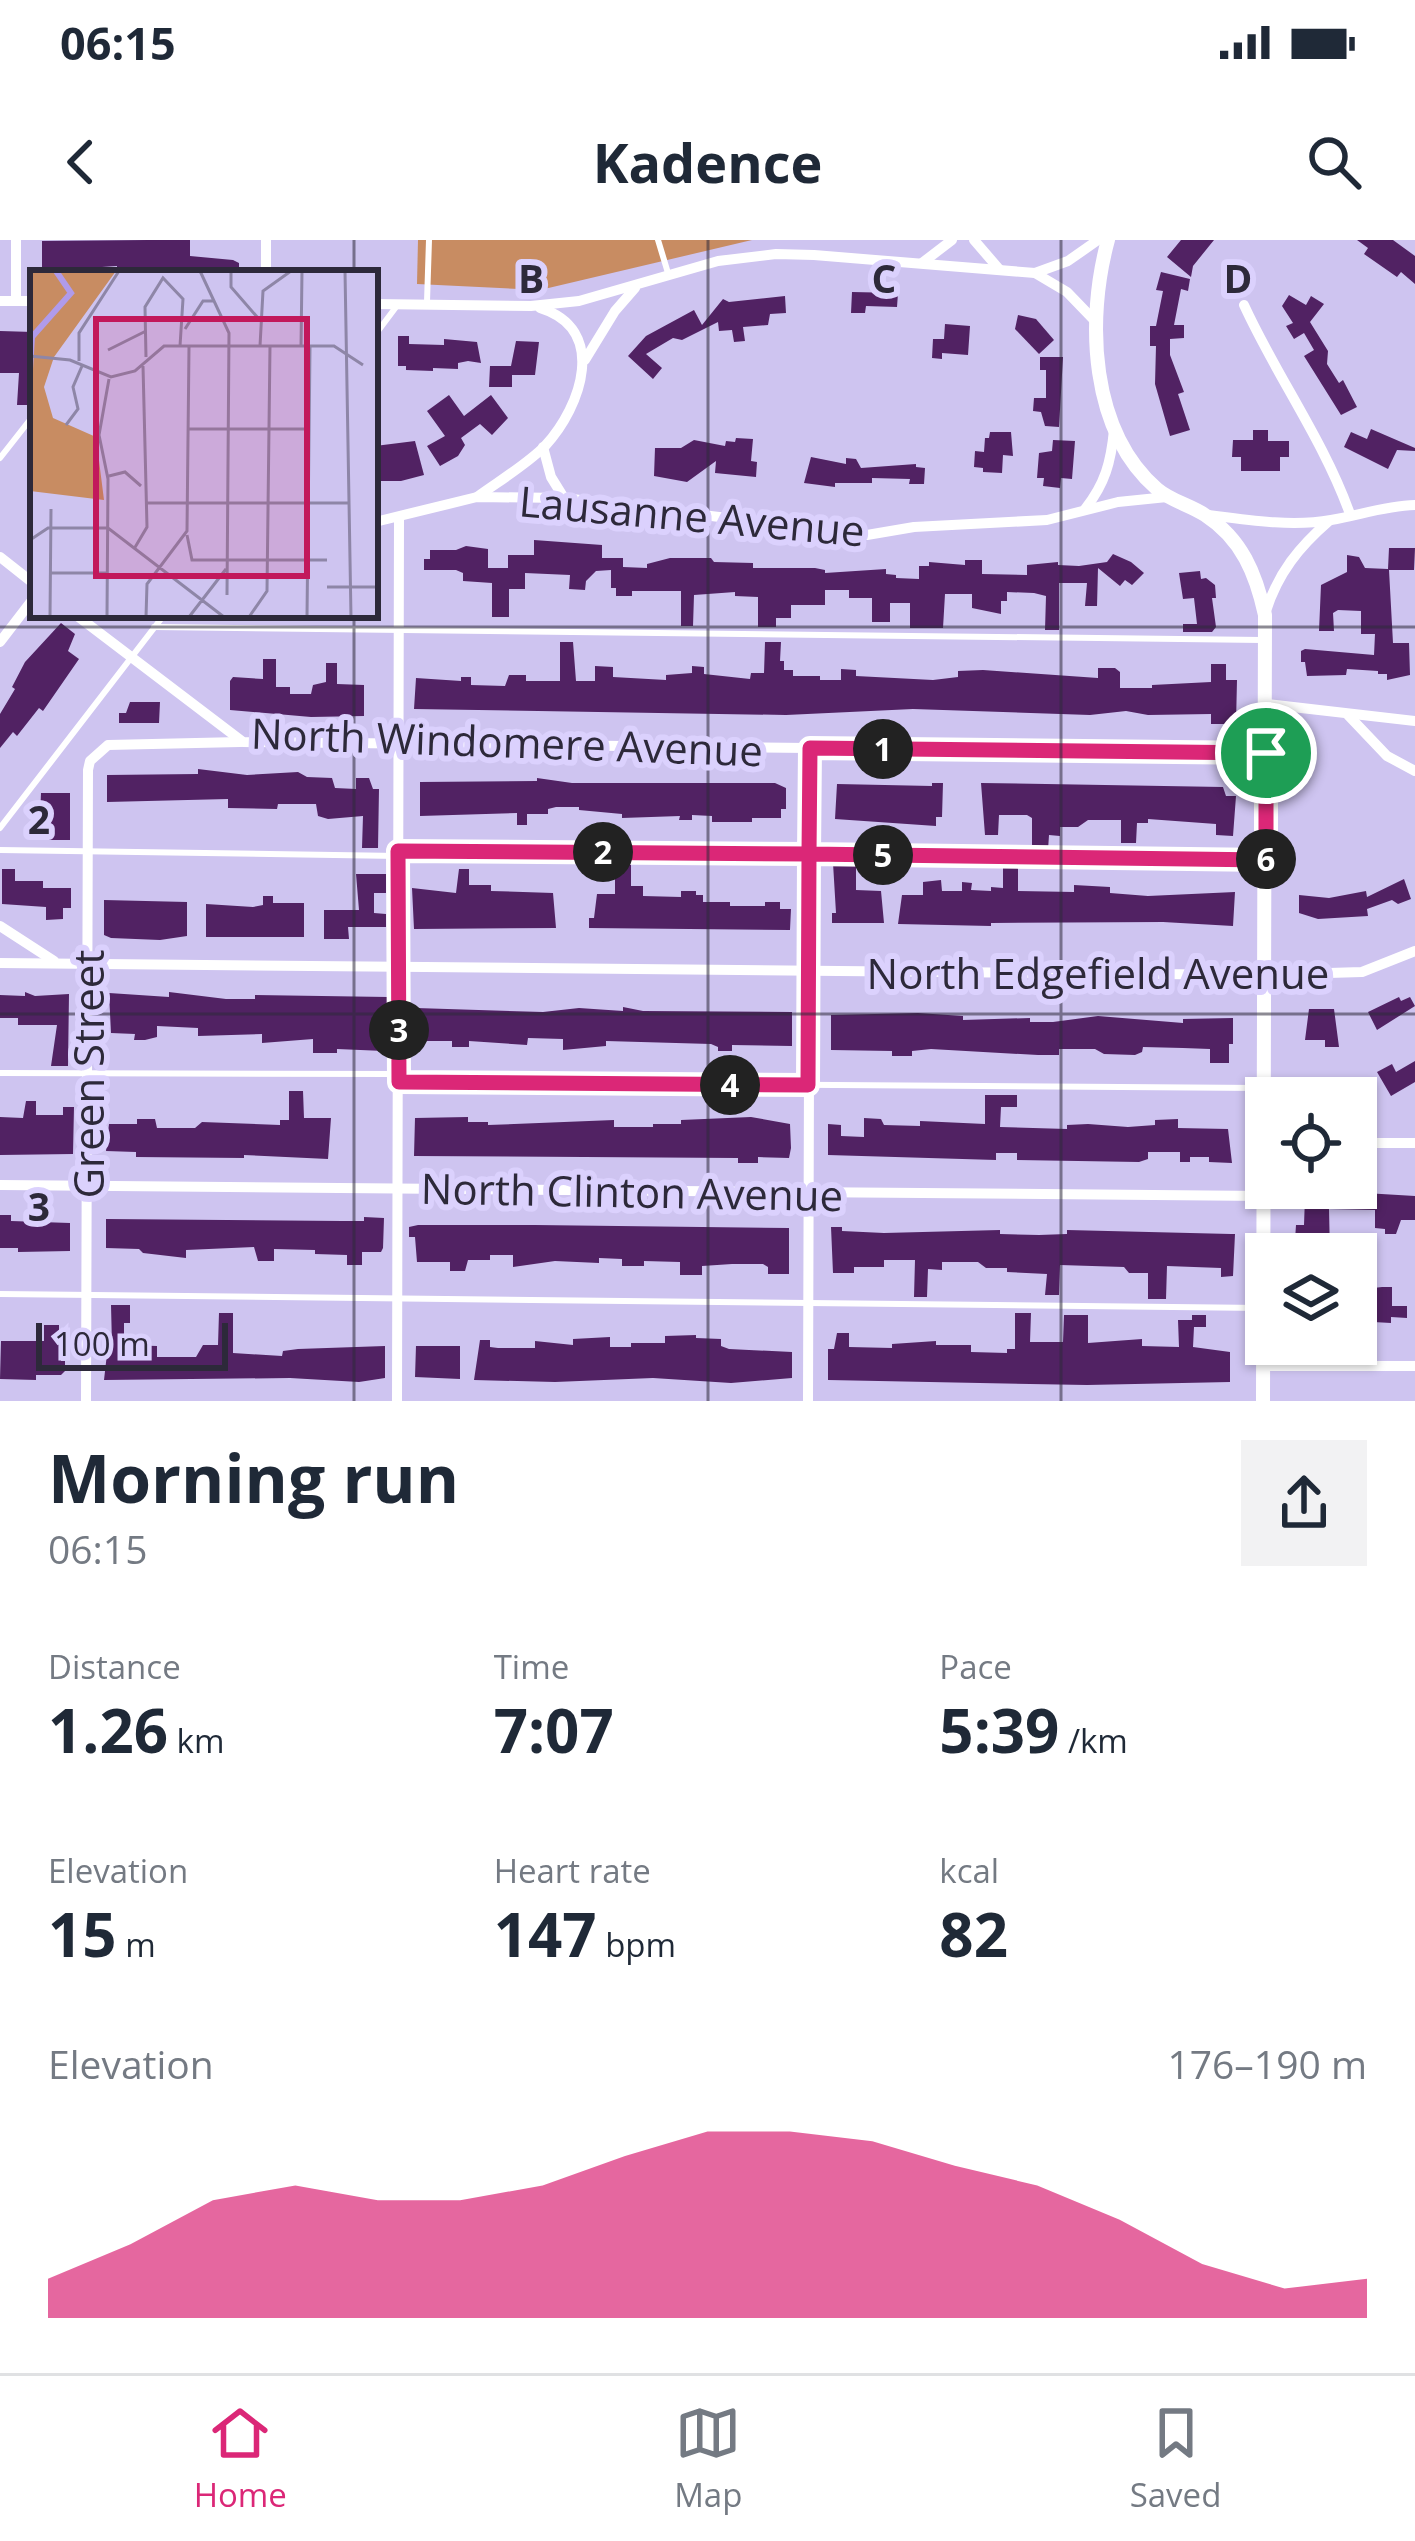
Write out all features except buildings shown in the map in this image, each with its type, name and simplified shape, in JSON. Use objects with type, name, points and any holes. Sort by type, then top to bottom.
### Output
[{"type":"street","points":[[16,240],[16,301]]},
{"type":"street","points":[[922,263],[952,240]]},
{"type":"street","points":[[974,240],[1001,270]]},
{"type":"street","points":[[378,304],[531,306],[579,301],[718,261],[776,254],[1035,273],[1068,261],[1098,240]]},
{"type":"street","points":[[1083,512],[1102,487],[1114,430],[1095,321],[1108,240]]},
{"type":"street","points":[[1035,273],[1067,292],[1095,321]]},
{"type":"street","points":[[477,497],[543,447],[560,425],[594,341],[635,287]]},
{"type":"street","points":[[0,301],[30,301]]},
{"type":"street","points":[[1244,304],[1260,340],[1317,433],[1350,514]]},
{"type":"street","points":[[531,306],[557,314],[571,325],[580,338],[584,363]]},
{"type":"street","points":[[1114,430],[1140,472],[1167,497],[1204,515],[1228,534],[1257,578],[1265,615],[1267,704],[1263,1077]]},
{"type":"street","points":[[543,447],[551,477],[564,498]]},
{"type":"street","name":"Lausanne Avenue","points":[[378,523],[477,497],[564,498],[867,535],[914,527],[1046,520],[1118,502],[1167,497]]},
{"type":"street","points":[[1204,515],[1262,521],[1329,520],[1415,505]]},
{"type":"street","points":[[398,1401],[399,520]]},
{"type":"street","points":[[1265,615],[1292,556],[1329,520]]},
{"type":"street","points":[[0,557],[30,581]]},
{"type":"street","points":[[0,642],[30,603]]},
{"type":"street","name":"North Windomere Avenue","points":[[80,618],[243,742],[1266,753]]},
{"type":"street","points":[[1267,704],[1415,721]]},
{"type":"street","points":[[1348,715],[1388,756],[1415,771]]},
{"type":"street","name":"Green Street","points":[[86,1401],[88,770],[99,751],[119,743],[243,742]]},
{"type":"street","points":[[808,1401],[810,748]]},
{"type":"street","points":[[0,926],[56,963]]},
{"type":"street","name":"North Edgefield Avenue","points":[[0,963],[1264,975],[1362,972],[1415,951]]},
{"type":"street","points":[[1377,1143],[1409,1143],[1415,1133]]},
{"type":"street","name":"North Clinton Avenue","points":[[0,1185],[1245,1196]]},
{"type":"street","points":[[1263,1401],[1263,1366],[1415,1366]]},
{"type":"lane","points":[[427,304],[429,240]]},
{"type":"lane","points":[[658,240],[669,277]]},
{"type":"lane","points":[[378,331],[398,304]]},
{"type":"lane","points":[[0,458],[30,420]]},
{"type":"lane","points":[[0,827],[162,618]]},
{"type":"lane","points":[[154,627],[1265,640]]},
{"type":"lane","points":[[0,850],[1266,860]]},
{"type":"lane","points":[[0,1073],[1245,1088]]},
{"type":"lane","points":[[0,1294],[1245,1308]]},
{"type":"shaded area","points":[[418,240],[752,240],[540,290],[417,284]]},
{"type":"route","points":[[1266,753],[810,748],[809,854],[398,851],[399,1082],[808,1085],[809,854],[1266,860],[1266,753]]}]
